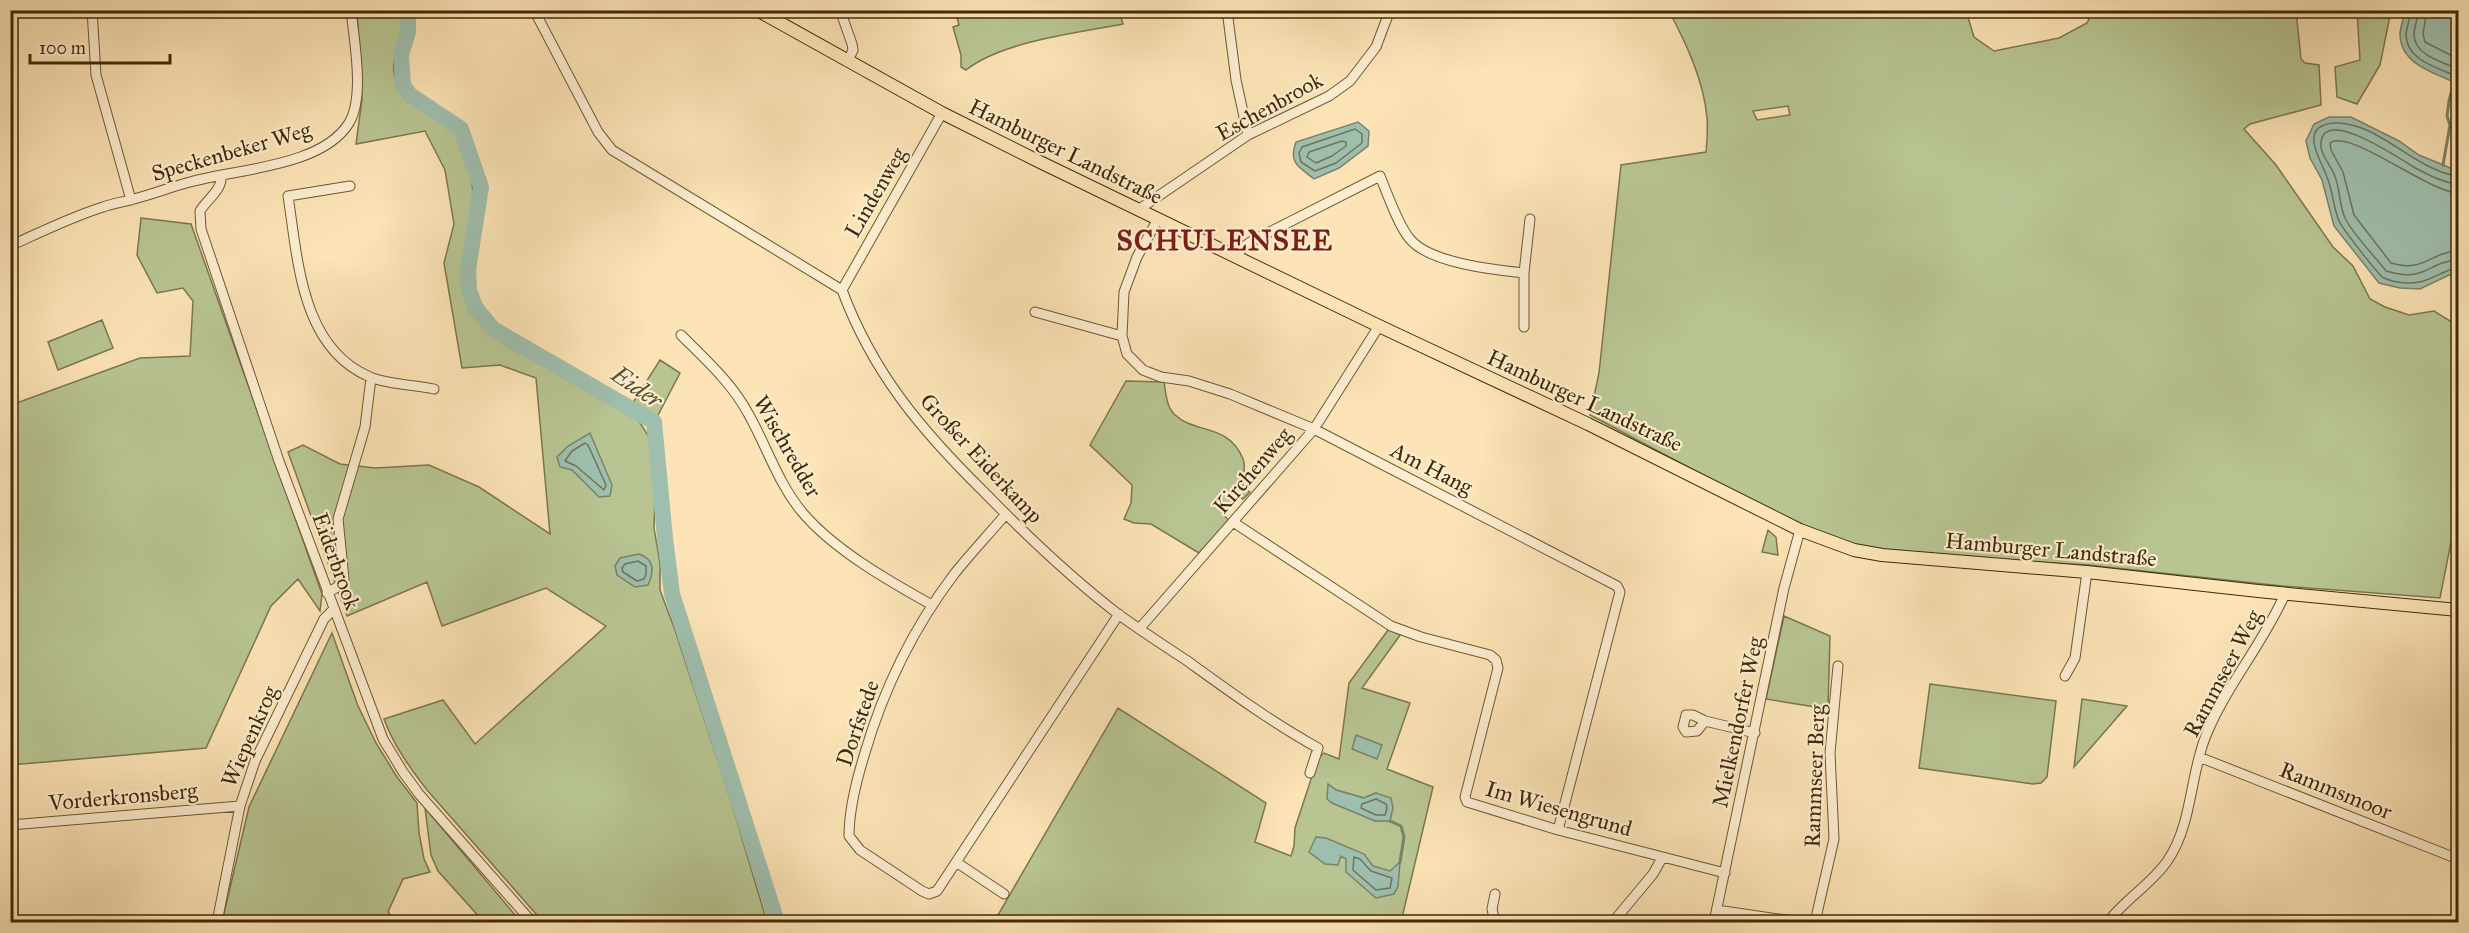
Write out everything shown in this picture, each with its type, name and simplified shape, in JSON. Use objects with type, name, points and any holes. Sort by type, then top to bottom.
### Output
[{"type":"main road","name":"Hamburger Landstraße","points":[[757,10],[942,113],[1138,210],[1237,256],[1379,327],[1588,424],[1800,530],[1854,550],[1882,555],[2087,572],[2458,610]]},
{"type":"street","points":[[92,10],[96,75],[131,200]]},
{"type":"street","name":"Speckenbeker Weg","points":[[10,246],[70,218],[105,206],[191,182],[298,157],[327,144],[342,133],[350,122],[357,98],[351,10]]},
{"type":"street","points":[[534,10],[598,132],[612,150],[842,290]]},
{"type":"street","points":[[840,10],[853,50],[848,61]]},
{"type":"street","points":[[1227,10],[1236,80],[1248,135]]},
{"type":"street","name":"Eschenbrook","points":[[1138,210],[1248,135],[1329,96],[1350,81],[1376,47],[1390,10]]},
{"type":"street","name":"Lindenweg","points":[[842,290],[942,113]]},
{"type":"street","name":"Eiderbrook","points":[[221,175],[222,182],[200,211],[201,229],[279,461],[383,740],[403,772],[532,922]]},
{"type":"street","points":[[1237,256],[1251,241],[1380,176],[1409,239],[1422,249],[1469,265],[1524,273]]},
{"type":"street","points":[[350,186],[288,196],[301,281],[310,310],[322,335],[343,361],[372,378],[434,389]]},
{"type":"street","name":"Am Hang","points":[[1158,219],[1137,257],[1124,292],[1122,336],[1127,354],[1143,370],[1161,377],[1189,381],[1230,394],[1314,429],[1617,586],[1620,592],[1558,830]]},
{"type":"street","points":[[1524,327],[1524,273],[1530,219]]},
{"type":"street","name":"Großer Eiderkamp","points":[[842,290],[853,319],[877,365],[914,418],[945,454],[1072,575],[1119,614],[1281,727],[1318,748],[1310,773]]},
{"type":"street","points":[[1035,312],[1122,336]]},
{"type":"street","name":"Kirchenweg","points":[[1140,628],[1314,429],[1379,327]]},
{"type":"street","name":"Wischredder","points":[[681,335],[730,385],[749,415],[784,486],[802,512],[823,533],[863,563],[932,605]]},
{"type":"street","points":[[327,592],[339,586],[344,579],[338,519],[365,427],[372,378]]},
{"type":"street","name":"Dorfstede","points":[[1006,514],[956,572],[932,605],[885,695],[856,781],[850,814],[849,836],[861,850],[929,894],[937,891],[1119,614]]},
{"type":"street","name":"Im Wiesengrund","points":[[1233,522],[1391,626],[1420,637],[1490,655],[1496,660],[1498,668],[1465,797],[1467,802],[1558,830],[1725,873]]},
{"type":"street","name":"Mielkendorfer Weg","points":[[1714,922],[1784,588],[1800,530]]},
{"type":"street","points":[[2065,676],[2075,658],[2087,572]]},
{"type":"street","name":"Rammseer Weg","points":[[2108,922],[2156,875],[2177,845],[2199,757],[2215,717],[2276,614],[2285,594]]},
{"type":"street","name":"Wiepenkrog","points":[[217,922],[240,806],[255,761],[324,619],[333,610]]},
{"type":"street","name":"Rammseer Berg","points":[[1815,922],[1834,839],[1830,753],[1838,666]]},
{"type":"street","points":[[1705,721],[1755,732]]},
{"type":"street","name":"Rammsmoor","points":[[2199,757],[2458,859]]},
{"type":"street","name":"Vorderkronsberg","points":[[10,825],[240,806]]},
{"type":"street","points":[[1613,922],[1653,874],[1662,858]]},
{"type":"street","points":[[956,862],[1004,894]]},
{"type":"street","points":[[1495,894],[1492,909],[1495,922]]},
{"type":"street","points":[[1716,910],[1799,922]]},
{"type":"green space","points":[[955,10],[1119,11],[1123,24],[1020,45],[981,60],[966,70],[961,67],[961,55],[953,27],[959,25]]},
{"type":"green space","points":[[357,11],[399,11],[402,27],[394,68],[400,89],[411,103],[450,126],[456,134],[467,161],[473,197],[463,263],[462,283],[467,303],[481,323],[506,345],[637,418],[649,437],[655,495],[654,528],[660,563],[660,590],[729,795],[767,922],[543,922],[427,790],[403,756],[388,729],[384,719],[443,700],[475,744],[606,626],[546,588],[442,626],[427,582],[347,616],[288,452],[303,445],[340,464],[375,468],[429,465],[479,487],[550,534],[536,378],[500,365],[462,368],[444,263],[454,224],[445,170],[425,131],[356,144],[362,99]]},
{"type":"green space","points":[[1669,11],[1966,11],[1974,37],[1994,51],[2059,38],[2087,23],[2093,11],[2296,11],[2301,59],[2305,63],[2319,65],[2321,105],[2250,124],[2244,129],[2276,165],[2333,247],[2353,266],[2370,299],[2409,315],[2434,311],[2458,326],[2458,507],[2440,598],[2282,586],[2088,565],[1883,553],[1807,530],[1590,415],[1599,373],[1621,165],[1706,152],[1707,122],[1702,90],[1688,49]],"holes":[[[1788,106],[1790,115],[1757,120],[1753,111]]]},
{"type":"green space","points":[[2357,11],[2391,11],[2380,65],[2357,104],[2337,97],[2335,67],[2360,60]]},
{"type":"green space","points":[[141,218],[191,224],[322,594],[320,611],[298,579],[271,606],[206,748],[11,765],[11,405],[140,358],[190,356],[193,301],[183,288],[157,293],[137,255]]},
{"type":"green space","points":[[102,320],[113,348],[58,370],[48,342]]},
{"type":"green space","points":[[660,360],[680,373],[656,419],[632,404]]},
{"type":"green space","points":[[1126,381],[1164,382],[1168,403],[1174,414],[1192,425],[1211,430],[1229,439],[1237,447],[1243,459],[1243,487],[1250,492],[1243,499],[1239,497],[1223,515],[1229,520],[1199,553],[1151,524],[1134,523],[1124,519],[1131,503],[1132,485],[1090,445]]},
{"type":"green space","points":[[1768,530],[1776,537],[1778,555],[1762,552]]},
{"type":"green space","points":[[1784,616],[1830,636],[1828,709],[1766,699]]},
{"type":"green space","points":[[1391,626],[1403,631],[1362,688],[1410,703],[1387,769],[1433,787],[1401,922],[994,922],[1118,708],[1266,803],[1255,842],[1291,856],[1295,828],[1318,758],[1324,753],[1339,759],[1349,683]],"holes":[[[1328,784],[1336,790],[1364,798],[1376,793],[1375,821]]]},
{"type":"green space","points":[[332,633],[358,706],[376,743],[397,777],[417,803],[419,833],[424,859],[430,872],[403,879],[388,912],[396,922],[222,922],[249,807]]},
{"type":"green space","points":[[1930,684],[2056,701],[2047,777],[2041,783],[2033,784],[1919,768]]},
{"type":"green space","points":[[2082,699],[2127,706],[2074,767]]},
{"type":"green space","points":[[425,808],[521,922],[481,922],[482,920],[438,871],[431,855]]},
{"type":"water","points":[[2405,11],[2458,11],[2458,84],[2430,72],[2413,61],[2406,53],[2400,34]]},
{"type":"water","points":[[2329,117],[2351,117],[2399,141],[2419,155],[2458,171],[2458,273],[2420,289],[2400,288],[2379,283],[2334,226],[2322,180],[2310,158],[2306,141],[2314,124]]},
{"type":"water","points":[[1358,122],[1369,131],[1368,146],[1339,168],[1314,179],[1296,164],[1293,155],[1296,142]]},
{"type":"water","points":[[590,433],[612,485],[610,496],[599,497],[572,470],[560,467],[557,457],[568,446]]},
{"type":"water","points":[[639,554],[648,559],[652,571],[648,585],[635,587],[617,575],[615,566],[620,558]]},
{"type":"water","points":[[1356,735],[1382,745],[1377,759],[1352,749]]},
{"type":"water","points":[[1328,784],[1336,790],[1364,798],[1376,793],[1391,798],[1393,808],[1390,821],[1375,821],[1332,803],[1327,799]]},
{"type":"water","points":[[1316,837],[1326,838],[1364,854],[1373,866],[1390,871],[1400,862],[1398,886],[1394,894],[1376,898],[1346,872],[1346,859],[1341,856],[1338,865],[1325,864],[1309,852]]},
{"type":"waterway","name":"Eider","points":[[404,10],[408,18],[408,32],[401,55],[403,85],[410,95],[461,129],[481,187],[468,270],[469,290],[475,307],[493,329],[654,422],[672,594],[777,922]]},
{"type":"waterway","points":[[2443,165],[2450,125],[2447,116],[2454,82]]},
{"type":"waterway","points":[[1390,821],[1401,826],[1404,837],[1400,862]]},
{"type":"district","name":"SCHULENSEE","points":[[1225,240]]}]
